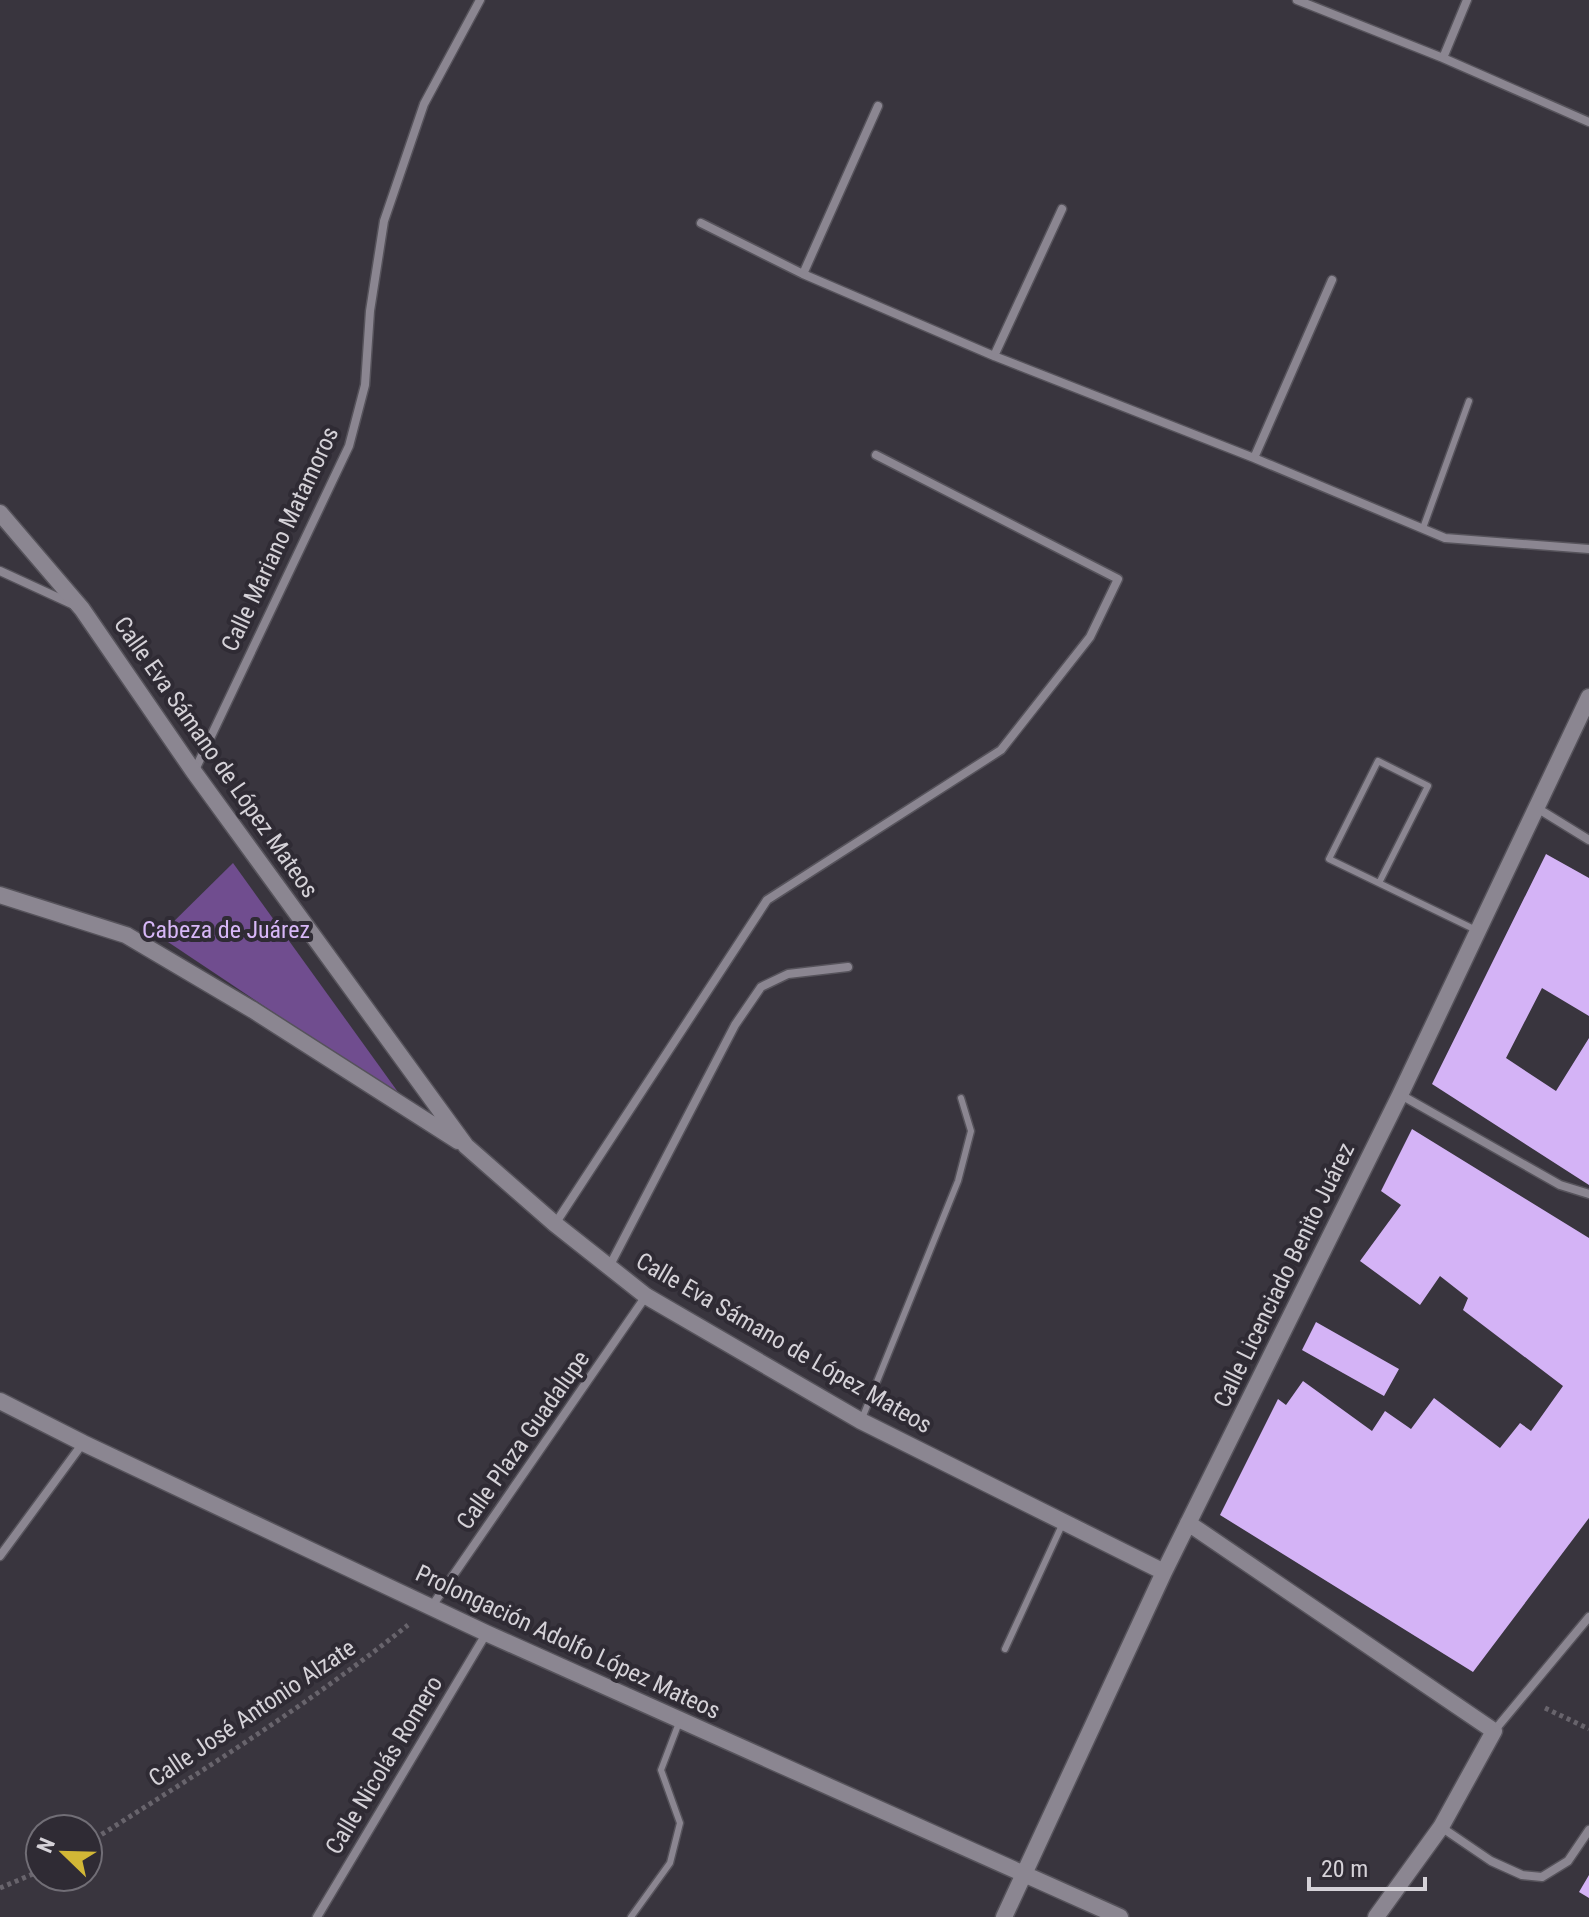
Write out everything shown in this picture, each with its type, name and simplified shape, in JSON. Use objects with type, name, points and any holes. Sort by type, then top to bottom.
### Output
[{"type":"street","name":"Calle Mariano Matamoros","points":[[194,772],[349,446],[365,385],[370,311],[384,221],[424,104],[480,0]]},
{"type":"street","points":[[1297,0],[1443,58],[1589,122]]},
{"type":"street","points":[[1443,58],[1467,0]]},
{"type":"street","points":[[803,274],[878,106]]},
{"type":"street","points":[[994,356],[1062,209]]},
{"type":"street","points":[[701,223],[803,274],[994,356],[1254,458],[1445,538],[1589,549]]},
{"type":"street","points":[[1254,458],[1332,280]]},
{"type":"street","points":[[555,1224],[767,900],[1001,750],[1090,637],[1118,579],[876,455]]},
{"type":"street","name":"Calle Eva Sámano de López Mateos","points":[[0,513],[82,609],[194,772],[466,1146],[555,1224],[646,1296],[861,1421],[1164,1572]]},
{"type":"street","points":[[0,571],[82,609]]},
{"type":"street","name":"Calle Licenciado Benito Juárez","points":[[1004,1917],[1164,1572],[1400,1095],[1589,697]]},
{"type":"street","points":[[1537,808],[1589,840]]},
{"type":"street","points":[[0,895],[126,935],[253,1010],[466,1146]]},
{"type":"street","points":[[609,1268],[735,1025],[761,987],[788,974],[848,967]]},
{"type":"street","points":[[1400,1095],[1560,1185],[1589,1194]]},
{"type":"street","name":"Calle Plaza Guadalupe","points":[[432,1606],[646,1296]]},
{"type":"street","name":"Prolongación Adolfo López Mateos","points":[[0,1401],[486,1633],[1120,1917]]},
{"type":"street","points":[[0,1556],[83,1443]]},
{"type":"street","points":[[1188,1523],[1494,1731]]},
{"type":"street","points":[[1376,1917],[1441,1827],[1494,1731],[1589,1617]]},
{"type":"street","name":"Calle Nicolás Romero","points":[[317,1917],[486,1633]]},
{"type":"street","points":[[1441,1827],[1491,1861],[1522,1875],[1542,1877],[1568,1861],[1589,1830]]},
{"type":"lane","points":[[1423,528],[1469,401]]},
{"type":"lane","points":[[1379,883],[1428,786],[1378,761],[1329,859],[1478,931]]},
{"type":"lane","points":[[861,1421],[958,1181],[971,1131],[961,1098]]},
{"type":"lane","points":[[1005,1649],[1064,1520]]},
{"type":"lane","points":[[631,1917],[670,1863],[680,1823],[661,1770],[680,1720]]},
{"type":"path","name":"Calle José Antonio Alzate","points":[[104,1832],[359,1665],[432,1606]]},
{"type":"path","points":[[1522,1697],[1589,1729]]},
{"type":"path","points":[[0,1888],[24,1878]]},
{"type":"green space","name":"Cabeza de Juárez","points":[[233,863],[403,1099],[159,936]]},
{"type":"building","points":[[1546,854],[1589,878],[1589,1016],[1542,988],[1506,1058],[1556,1091],[1589,1038],[1589,1185],[1432,1084]]},
{"type":"building","points":[[1412,1129],[1589,1238],[1589,1518],[1473,1672],[1220,1515],[1278,1399],[1286,1405],[1303,1381],[1372,1431],[1385,1411],[1411,1429],[1434,1398],[1500,1448],[1520,1423],[1531,1431],[1563,1386],[1463,1310],[1468,1298],[1440,1276],[1420,1305],[1360,1261],[1401,1205],[1381,1191]]},
{"type":"building","points":[[1316,1322],[1399,1369],[1384,1396],[1302,1350]]},
{"type":"building","points":[[1589,1875],[1589,1898],[1579,1892]]}]
